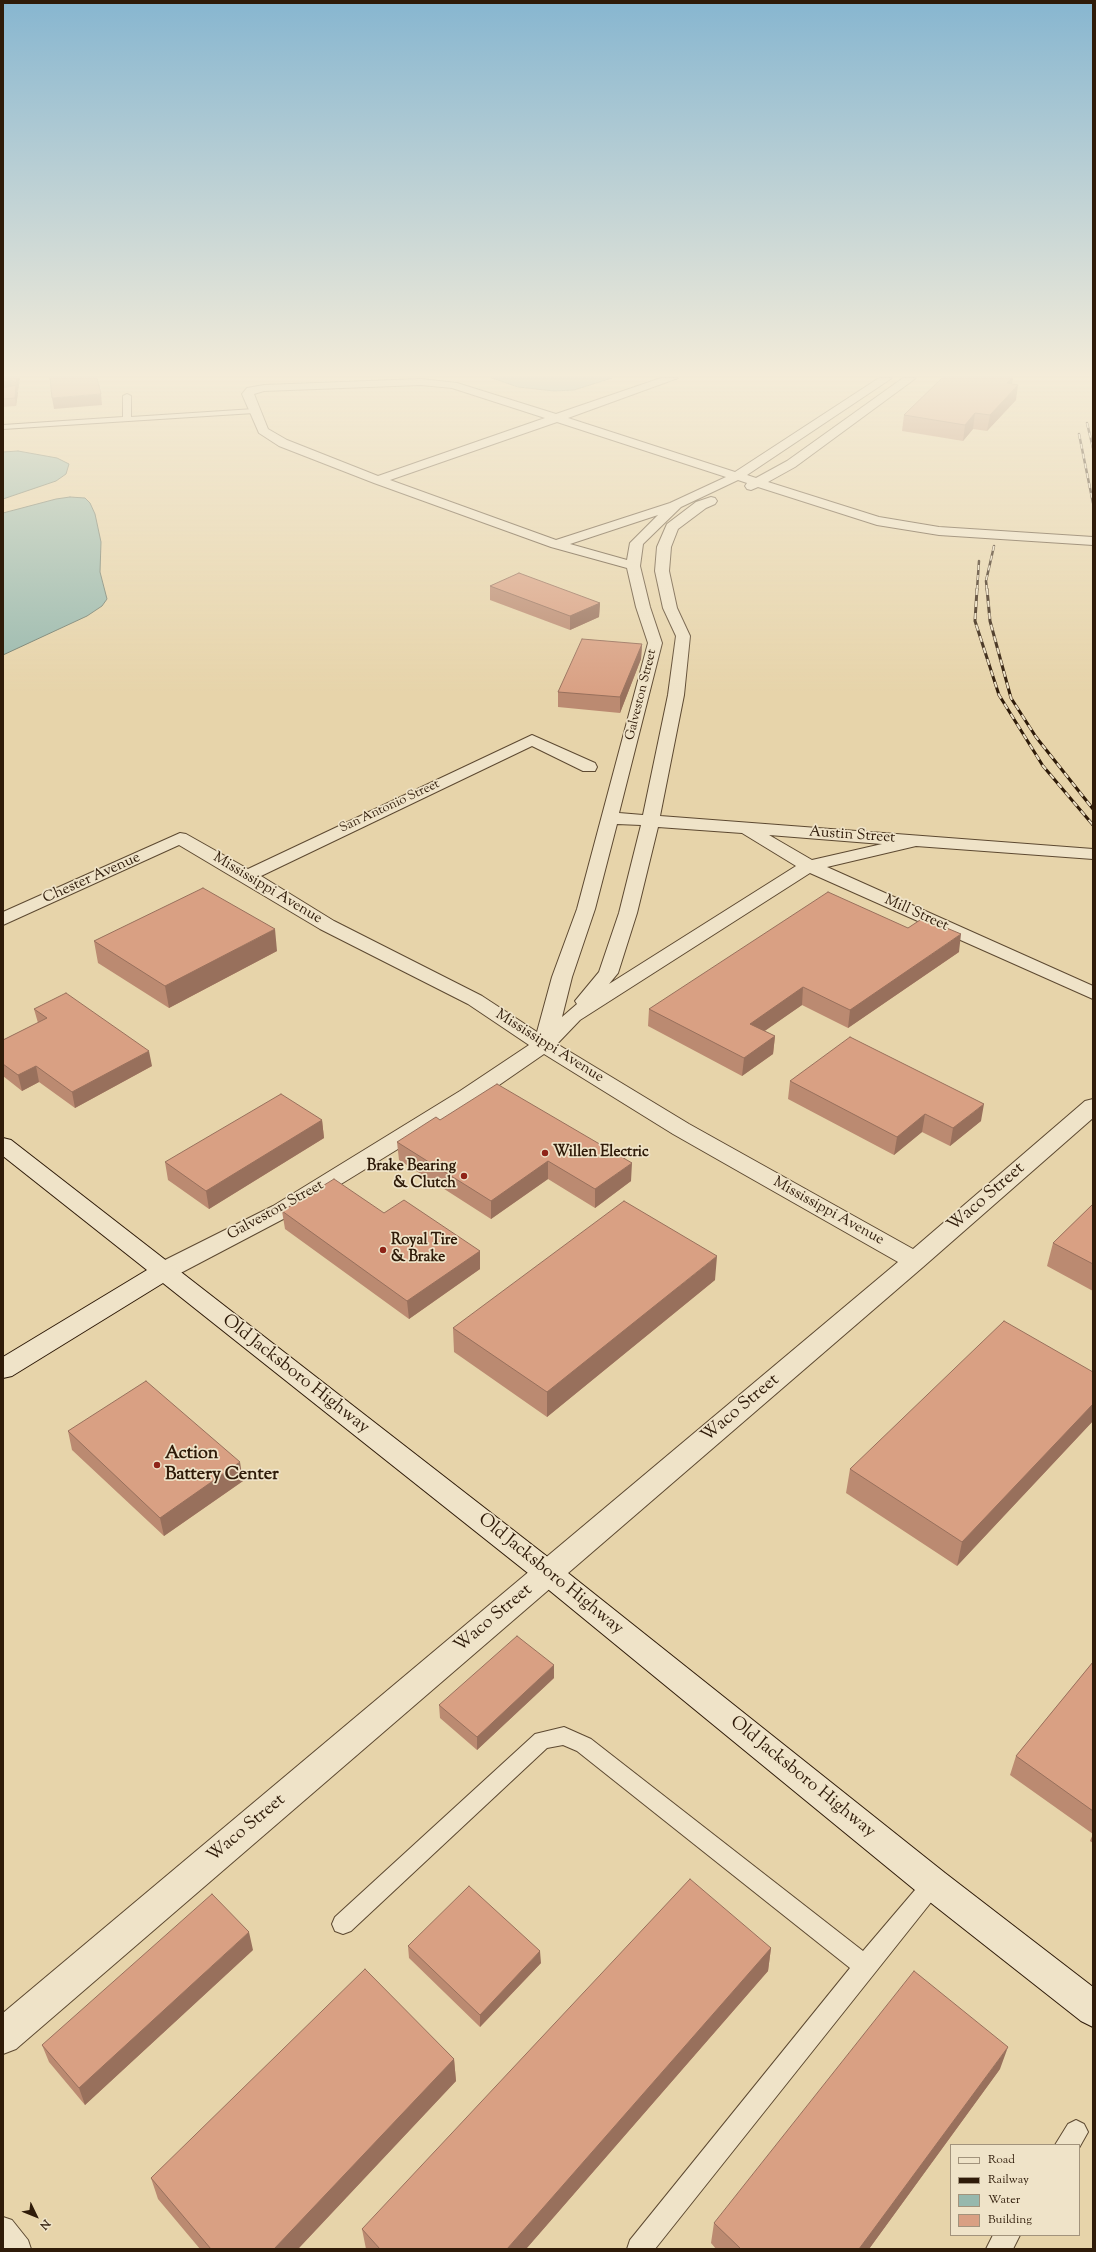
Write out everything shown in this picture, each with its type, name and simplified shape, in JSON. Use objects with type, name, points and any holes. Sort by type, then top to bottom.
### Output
[{"type":"street","points":[[387,483],[556,544],[633,566]]},
{"type":"street","name":"Galveston Street","points":[[544,1044],[562,977],[586,909],[656,643],[643,607],[633,566],[637,543],[676,504],[722,483]]},
{"type":"street","name":"Galveston Street","points":[[3,1369],[164,1271],[282,1211],[468,1096],[556,1036],[608,973],[628,913],[651,820],[676,695],[683,636],[670,608],[662,571],[664,547],[672,527],[702,505],[758,483]]},
{"type":"street","points":[[758,483],[876,521],[902,526],[939,531],[1093,541]]},
{"type":"street","points":[[556,544],[676,504]]},
{"type":"street","name":"San Antonio Street","points":[[247,876],[532,740],[589,767]]},
{"type":"street","name":"Austin Street","points":[[611,818],[1093,854]]},
{"type":"street","name":"Mill Street","points":[[744,828],[809,866],[1093,993]]},
{"type":"street","name":"Mississippi Avenue","points":[[180,838],[247,876],[327,925],[475,1000],[498,1017],[681,1129],[915,1261]]},
{"type":"street","name":"Chester Avenue","points":[[3,919],[180,838]]},
{"type":"street","name":"Galveston Street","points":[[573,1016],[809,866],[915,841]]},
{"type":"street","name":"Waco Street","points":[[3,2036],[915,1261],[1093,1106]]},
{"type":"street","name":"Old Jacksboro Highway","points":[[3,1146],[548,1573],[933,1884],[1093,2009]]},
{"type":"lane","points":[[343,1924],[542,1740],[564,1736],[584,1745],[865,1966]]},
{"type":"lane","points":[[639,2249],[865,1966],[933,1884]]},
{"type":"lane","points":[[3,2230],[19,2249]]},
{"type":"lane","points":[[998,2249],[1007,2236]]},
{"type":"water","points":[[3,483],[50,483],[3,499]]},
{"type":"water","points":[[70,497],[85,498],[90,503],[95,514],[101,542],[100,572],[107,599],[102,606],[87,616],[3,655],[3,513],[56,499]]},
{"type":"building","points":[[519,573],[600,603],[570,616],[490,586]]},
{"type":"building","points":[[582,639],[642,644],[620,697],[558,692]]},
{"type":"building","points":[[203,888],[275,929],[165,986],[94,941]]},
{"type":"building","points":[[828,892],[908,928],[923,918],[961,934],[850,1010],[803,987],[750,1024],[775,1036],[744,1058],[649,1009]]},
{"type":"building","points":[[66,993],[149,1051],[72,1092],[36,1066],[18,1075],[3,1064],[3,1040],[47,1018],[34,1009]]},
{"type":"building","points":[[850,1037],[984,1104],[953,1128],[925,1114],[897,1137],[790,1081]]},
{"type":"building","points":[[497,1084],[632,1163],[595,1189],[548,1161],[491,1201],[397,1142],[436,1117],[440,1120]]},
{"type":"building","points":[[281,1094],[322,1120],[206,1191],[165,1162]]},
{"type":"building","name":"Royal Tire & Brake","points":[[334,1179],[384,1213],[404,1200],[480,1251],[407,1301],[282,1211]]},
{"type":"building","points":[[624,1201],[717,1256],[547,1392],[453,1328]]},
{"type":"building","points":[[1093,1204],[1093,1264],[1053,1243]]},
{"type":"building","points":[[1004,1321],[1093,1372],[1093,1404],[962,1542],[850,1469]]},
{"type":"building","name":"Action Battery Center","points":[[146,1381],[240,1462],[160,1518],[68,1431]]},
{"type":"building","points":[[517,1636],[554,1665],[477,1737],[439,1705]]},
{"type":"building","points":[[1093,1662],[1093,1811],[1016,1756]]},
{"type":"building","points":[[690,1879],[771,1948],[507,2249],[380,2249],[362,2229]]},
{"type":"building","points":[[469,1886],[540,1951],[480,2015],[408,1946]]},
{"type":"building","points":[[212,1894],[249,1932],[79,2088],[42,2045]]},
{"type":"building","points":[[365,1969],[454,2059],[274,2249],[211,2249],[151,2178]]},
{"type":"building","points":[[914,1971],[1008,2047],[859,2249],[741,2249],[714,2223]]},
{"type":"railway","points":[[1089,483],[1093,503]]},
{"type":"railway","points":[[987,590],[986,581],[994,546]]},
{"type":"railway","points":[[977,590],[979,561]]},
{"type":"railway","points":[[977,589],[975,621],[999,695],[1043,766],[1093,825]]},
{"type":"railway","points":[[987,589],[990,621],[1011,698],[1036,737],[1093,809]]},
{"type":"place","name":"Willen Electric","points":[[545,1153]]},
{"type":"place","name":"Brake Bearing & Clutch","points":[[464,1176]]},
{"type":"place","name":"Royal Tire & Brake","points":[[383,1250]]},
{"type":"place","name":"Action Battery Center","points":[[157,1465]]}]
